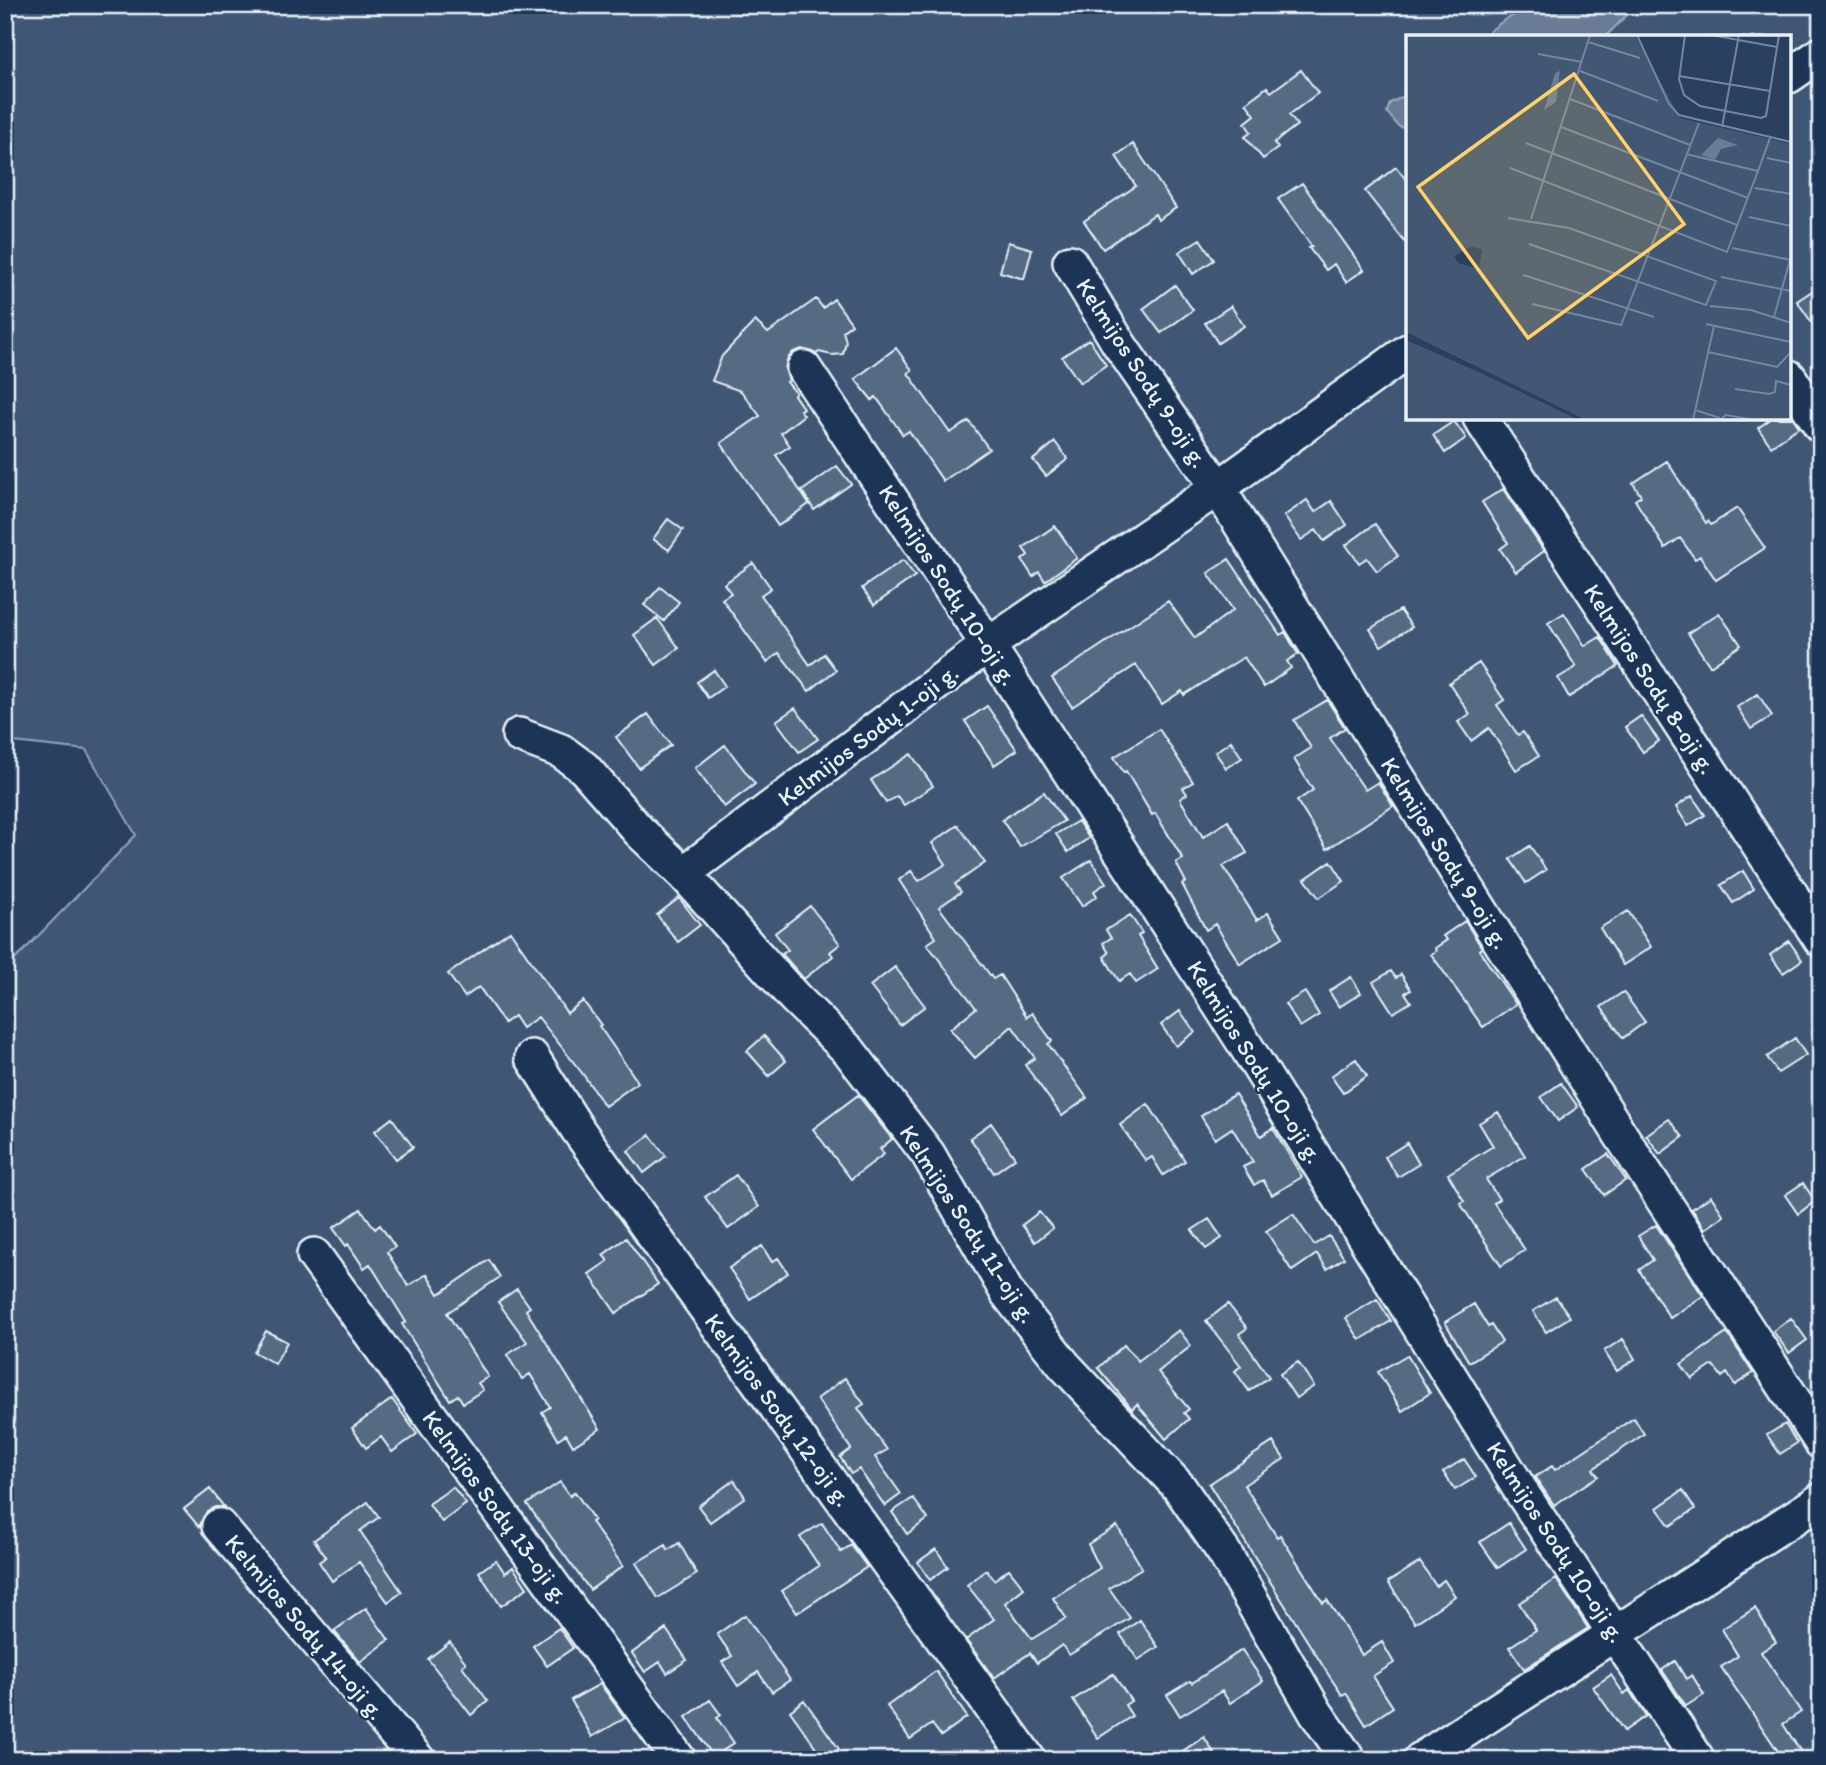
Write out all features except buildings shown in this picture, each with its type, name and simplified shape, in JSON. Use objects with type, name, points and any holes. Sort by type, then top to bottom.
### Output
[{"type":"street","points":[[1791,75],[1821,54]]},
{"type":"street","name":"Kelmijos Sodų 9-oji g.","points":[[1070,262],[1119,344],[1217,488],[1620,1134],[1821,1442]]},
{"type":"street","name":"Kelmijos Sodų 1-oji g.","points":[[685,875],[695,864],[988,645],[1217,488],[1406,352]]},
{"type":"street","name":"Kelmijos Sodų 10-oji g.","points":[[804,368],[988,645],[1244,1043],[1524,1496],[1698,1760]]},
{"type":"street","points":[[1791,380],[1821,426]]},
{"type":"street","name":"Kelmijos Sodų 8-oji g.","points":[[1481,420],[1821,940]]},
{"type":"street","points":[[519,734],[561,751],[584,768],[639,831],[685,875]]},
{"type":"street","name":"Kelmijos Sodų 11-oji g.","points":[[685,875],[795,998],[849,1051],[928,1154],[1008,1294],[1064,1365],[1179,1487],[1225,1553],[1316,1713],[1349,1760]]},
{"type":"street","name":"Kelmijos Sodų 12-oji g.","points":[[531,1057],[657,1243],[1029,1760]]},
{"type":"street","name":"Kelmijos Sodų 13-oji g.","points":[[314,1255],[678,1760]]},
{"type":"street","points":[[1420,1760],[1615,1631],[1821,1500]]},
{"type":"street","name":"Kelmijos Sodų 14-oji g.","points":[[219,1526],[418,1760]]},
{"type":"shaded area","points":[[5,5],[1821,5],[1821,1760],[5,1760],[5,970],[136,835],[86,750],[5,741]]},
{"type":"shaded area","points":[[1534,5],[1637,5],[1607,35],[1485,35],[1504,20]]},
{"type":"shaded area","points":[[1406,95],[1406,129],[1398,126],[1387,112],[1390,103]]}]
